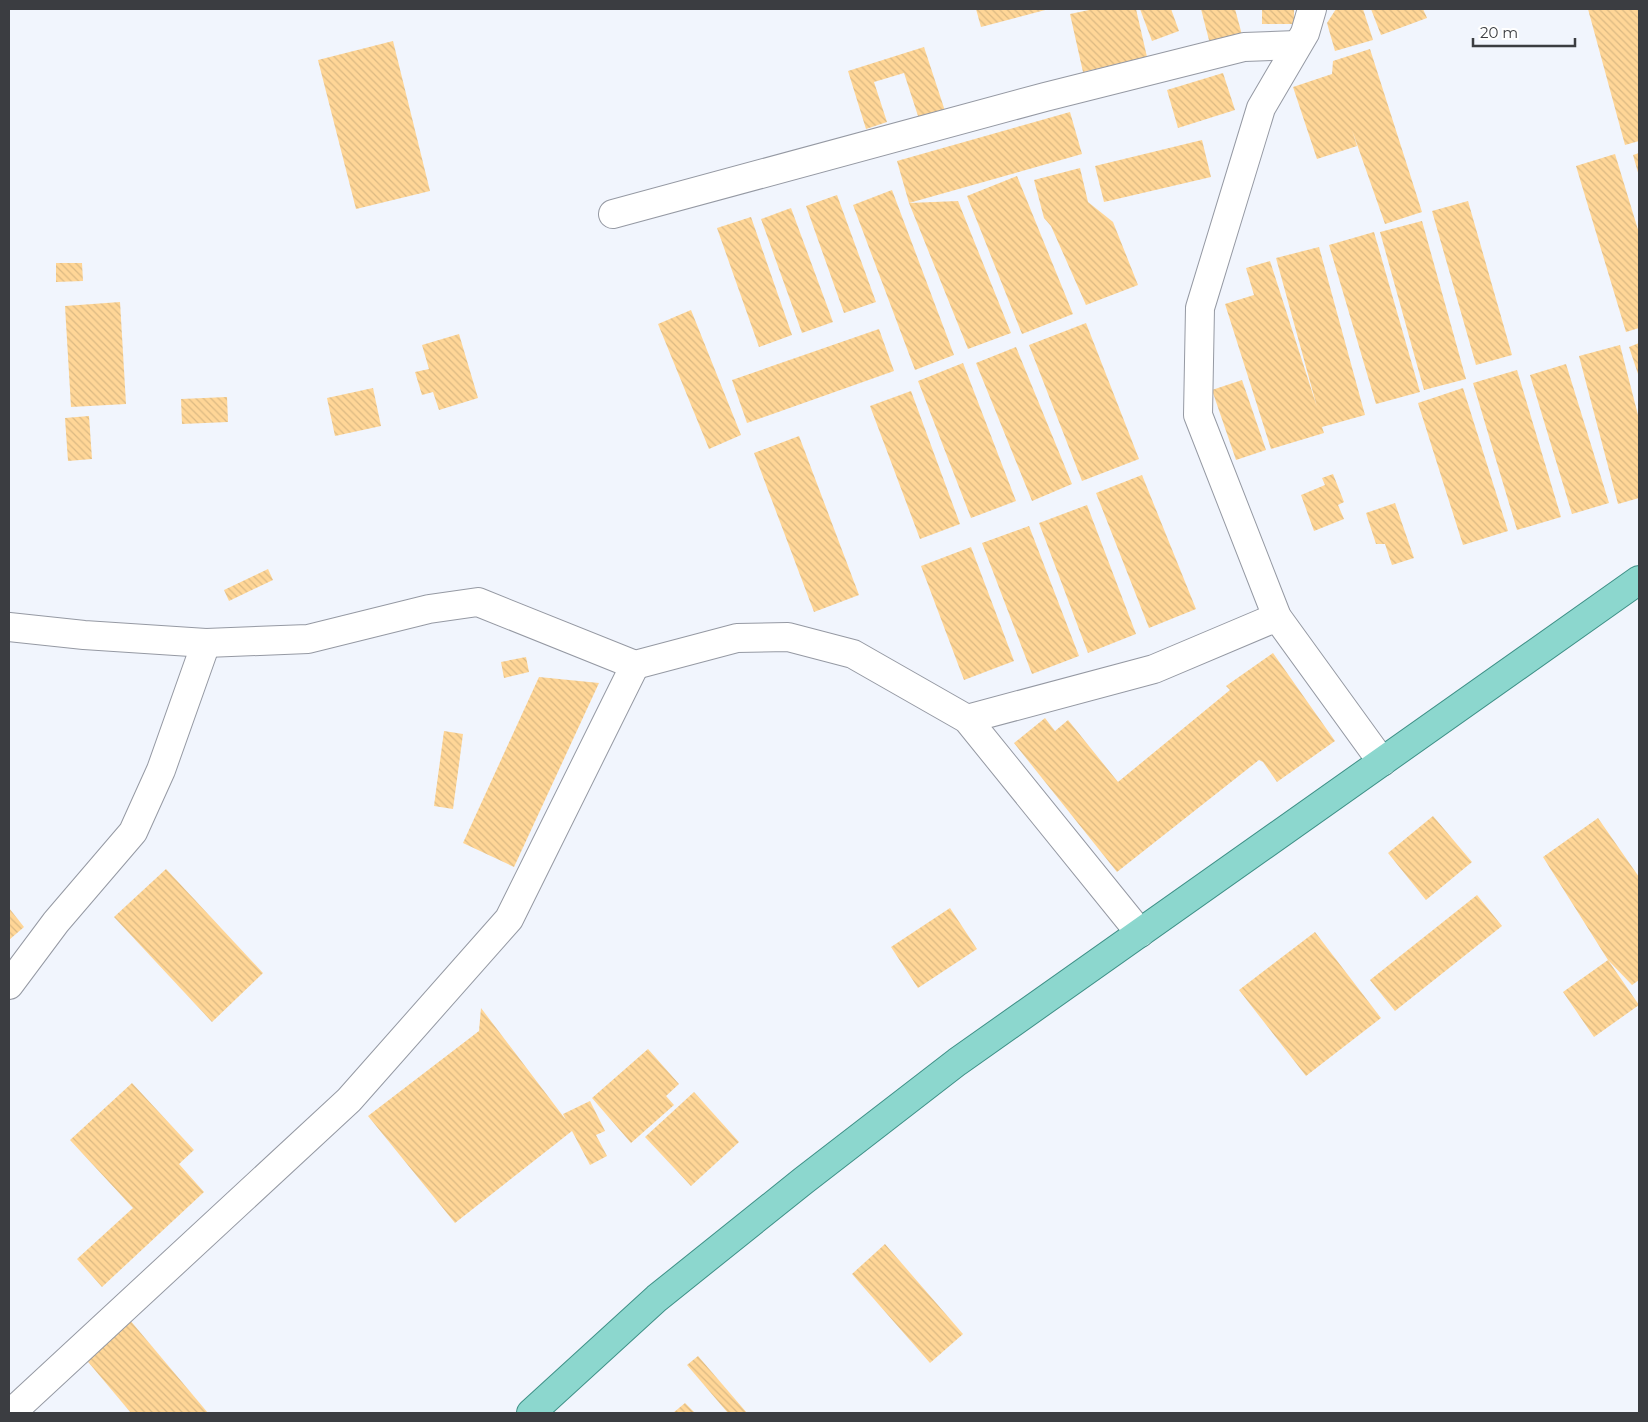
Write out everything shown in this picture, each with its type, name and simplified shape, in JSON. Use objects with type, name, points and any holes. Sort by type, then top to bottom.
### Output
[{"type":"main road","points":[[530,1413],[657,1298],[803,1181],[957,1062],[1639,580]]},
{"type":"street","points":[[1312,9],[1305,33],[1262,108],[1200,308],[1198,415],[1277,618],[1382,762]]},
{"type":"street","points":[[613,214],[1045,97],[1244,47],[1298,45]]},
{"type":"street","points":[[9,627],[84,635],[206,643],[308,639],[429,609],[478,602],[636,665],[738,638],[788,637],[853,654],[967,719],[1140,933]]},
{"type":"street","points":[[967,719],[1154,669],[1277,618]]},
{"type":"street","points":[[9,985],[56,922],[133,832],[161,770],[206,643]]},
{"type":"street","points":[[10,1413],[349,1100],[509,919],[636,665]]},
{"type":"building","points":[[976,9],[1049,9],[981,27]]},
{"type":"building","points":[[1094,9],[1136,9],[1147,57],[1083,72],[1070,14]]},
{"type":"building","points":[[1140,9],[1171,9],[1179,31],[1152,41]]},
{"type":"building","points":[[1201,9],[1235,9],[1242,35],[1210,44]]},
{"type":"building","points":[[1262,9],[1294,9],[1294,24],[1262,24]]},
{"type":"building","points":[[1336,9],[1363,9],[1373,40],[1335,51],[1327,23]]},
{"type":"building","points":[[1371,9],[1423,9],[1427,18],[1381,35]]},
{"type":"building","points":[[1588,9],[1638,9],[1639,141],[1625,145]]},
{"type":"building","points":[[393,41],[430,191],[356,209],[318,60]]},
{"type":"building","points":[[924,47],[945,111],[919,119],[904,73],[874,82],[887,122],[866,129],[848,71]]},
{"type":"building","points":[[1370,49],[1422,212],[1385,224],[1352,130],[1357,146],[1317,159],[1293,87],[1332,74],[1333,61]]},
{"type":"building","points":[[1223,73],[1235,110],[1178,128],[1167,90]]},
{"type":"building","points":[[1070,112],[1082,154],[909,203],[897,161]]},
{"type":"building","points":[[1202,140],[1211,177],[1104,202],[1095,166]]},
{"type":"building","points":[[1639,153],[1639,176],[1633,155]]},
{"type":"building","points":[[1615,154],[1639,233],[1639,328],[1626,332],[1576,166]]},
{"type":"building","points":[[1080,168],[1088,202],[1113,222],[1138,285],[1086,305],[1051,226],[1044,218],[1034,180]]},
{"type":"building","points":[[1017,176],[1073,314],[1022,334],[967,196]]},
{"type":"building","points":[[892,190],[954,355],[915,370],[853,205]]},
{"type":"building","points":[[837,195],[876,302],[844,313],[806,206]]},
{"type":"building","points":[[958,201],[1011,333],[968,349],[909,203]]},
{"type":"building","points":[[1468,201],[1512,355],[1476,365],[1432,211]]},
{"type":"building","points":[[791,208],[833,322],[802,333],[761,219]]},
{"type":"building","points":[[751,217],[792,335],[759,347],[717,228]]},
{"type":"building","points":[[1422,221],[1466,379],[1424,390],[1380,232]]},
{"type":"building","points":[[1374,232],[1420,392],[1376,404],[1329,245]]},
{"type":"building","points":[[1319,247],[1365,415],[1322,427],[1324,433],[1271,449],[1225,304],[1254,295],[1246,268],[1270,261],[1317,407],[1276,258]]},
{"type":"building","points":[[56,263],[82,263],[83,281],[56,282]]},
{"type":"building","points":[[120,302],[126,404],[71,407],[65,306]]},
{"type":"building","points":[[691,310],[741,435],[709,449],[658,324]]},
{"type":"building","points":[[1086,323],[1139,459],[1082,481],[1029,345]]},
{"type":"building","points":[[879,329],[894,371],[747,423],[732,380]]},
{"type":"building","points":[[459,334],[478,398],[439,410],[433,392],[422,395],[415,372],[429,369],[422,345]]},
{"type":"building","points":[[1639,343],[1639,377],[1629,347]]},
{"type":"building","points":[[1620,345],[1639,419],[1639,498],[1618,504],[1579,356]]},
{"type":"building","points":[[1016,347],[1072,484],[1032,501],[976,363]]},
{"type":"building","points":[[963,363],[1016,501],[971,518],[918,381]]},
{"type":"building","points":[[1566,364],[1609,503],[1572,514],[1530,375]]},
{"type":"building","points":[[1517,370],[1561,517],[1517,530],[1473,383]]},
{"type":"building","points":[[1242,380],[1266,450],[1236,460],[1212,390]]},
{"type":"building","points":[[373,388],[381,426],[335,436],[327,398]]},
{"type":"building","points":[[1463,388],[1508,531],[1463,545],[1418,403]]},
{"type":"building","points":[[911,391],[960,524],[920,539],[870,406]]},
{"type":"building","points":[[227,397],[228,422],[182,424],[181,399]]},
{"type":"building","points":[[89,416],[92,459],[68,461],[65,418]]},
{"type":"building","points":[[799,436],[859,595],[814,612],[754,453]]},
{"type":"building","points":[[1333,474],[1344,502],[1338,505],[1344,519],[1314,531],[1301,495],[1325,485],[1322,478]]},
{"type":"building","points":[[1142,475],[1196,609],[1149,628],[1096,493]]},
{"type":"building","points":[[1395,503],[1414,558],[1392,565],[1385,544],[1376,544],[1366,513]]},
{"type":"building","points":[[1087,505],[1136,634],[1088,653],[1039,523]]},
{"type":"building","points":[[1029,526],[1079,656],[1032,674],[982,543]]},
{"type":"building","points":[[971,547],[1014,661],[964,680],[921,566]]},
{"type":"building","points":[[268,569],[273,580],[229,601],[224,590]]},
{"type":"building","points":[[1273,653],[1335,741],[1277,782],[1263,762],[1259,760],[1117,872],[1014,743],[1045,718],[1055,731],[1068,720],[1118,782],[1230,690],[1226,686]]},
{"type":"building","points":[[526,657],[529,672],[504,678],[501,662]]},
{"type":"building","points":[[539,677],[599,683],[514,867],[463,843]]},
{"type":"building","points":[[444,731],[463,734],[453,809],[434,806]]},
{"type":"building","points":[[1433,816],[1472,862],[1426,900],[1388,853]]},
{"type":"building","points":[[1598,818],[1639,877],[1639,980],[1632,985],[1608,960],[1543,857]]},
{"type":"building","points":[[166,869],[263,973],[212,1022],[114,917]]},
{"type":"building","points":[[1477,895],[1502,926],[1395,1011],[1370,980]]},
{"type":"building","points":[[9,908],[24,927],[9,940]]},
{"type":"building","points":[[950,908],[977,949],[918,988],[891,947]]},
{"type":"building","points":[[1315,932],[1381,1018],[1306,1076],[1239,990]]},
{"type":"building","points":[[1608,960],[1639,1005],[1594,1037],[1563,992]]},
{"type":"building","points":[[481,1008],[566,1120],[563,1114],[590,1101],[605,1131],[596,1135],[607,1156],[590,1165],[572,1131],[455,1223],[368,1116],[479,1031]]},
{"type":"building","points":[[648,1049],[679,1084],[666,1096],[674,1105],[631,1143],[592,1098]]},
{"type":"building","points":[[132,1083],[194,1150],[179,1164],[204,1192],[102,1287],[77,1259],[133,1208],[70,1140]]},
{"type":"building","points":[[694,1092],[739,1142],[691,1186],[645,1137]]},
{"type":"building","points":[[885,1244],[963,1334],[930,1363],[852,1274]]},
{"type":"building","points":[[129,1319],[208,1413],[131,1413],[84,1357]]},
{"type":"building","points":[[698,1356],[747,1413],[728,1413],[687,1365]]},
{"type":"building","points":[[685,1403],[695,1413],[673,1413]]}]
